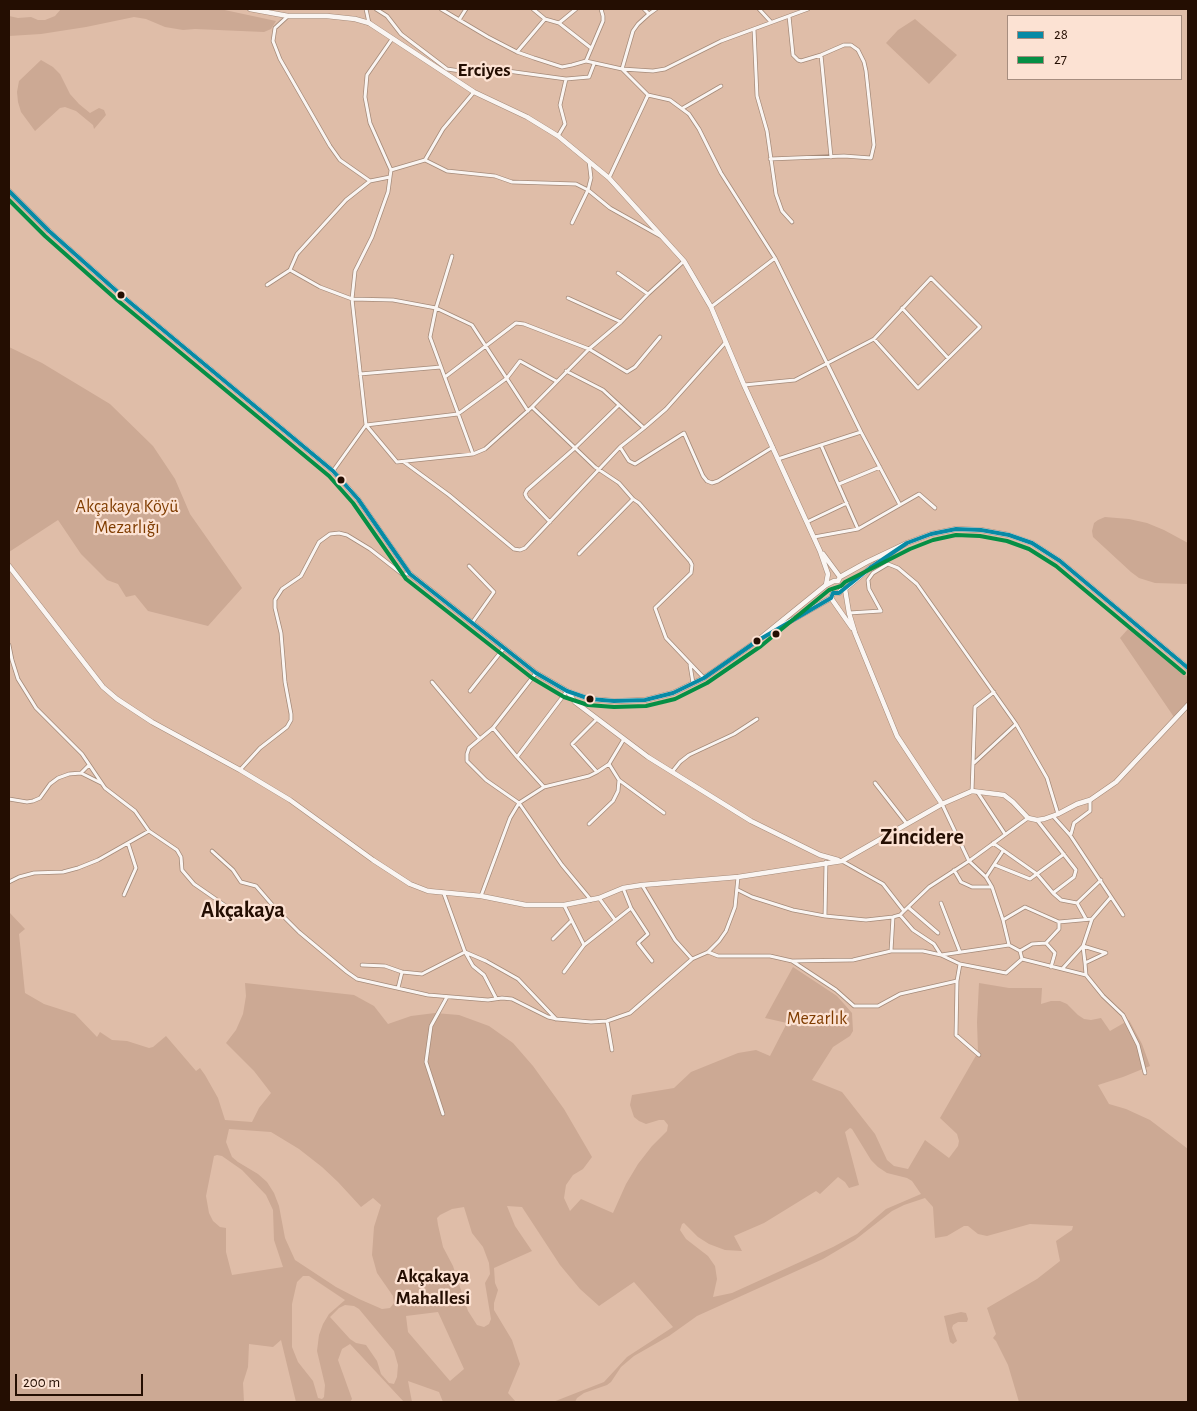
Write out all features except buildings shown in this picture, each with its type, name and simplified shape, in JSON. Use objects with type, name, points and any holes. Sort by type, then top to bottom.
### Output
[{"type":"street","points":[[250,9],[288,16],[327,16],[355,19],[369,24],[445,70],[467,72],[493,69],[566,79],[589,76],[594,64]]},
{"type":"street","points":[[366,9],[369,24]]},
{"type":"street","points":[[376,9],[387,16],[401,34],[474,92],[527,117],[558,136],[589,160],[609,178],[684,261],[712,308],[744,385],[820,551],[828,574],[828,585],[832,596],[855,633]]},
{"type":"street","points":[[441,9],[517,52],[562,67],[586,61],[622,69],[658,71],[721,41],[808,9]]},
{"type":"street","points":[[459,20],[466,9]]},
{"type":"street","points":[[533,9],[545,19],[559,23],[591,48]]},
{"type":"street","points":[[559,23],[576,9]]},
{"type":"street","points":[[586,61],[603,21],[600,9]]},
{"type":"street","points":[[644,9],[649,14]]},
{"type":"street","points":[[622,69],[633,31],[638,24],[656,9]]},
{"type":"street","points":[[759,9],[771,22]]},
{"type":"street","points":[[288,16],[275,28],[273,42],[280,59],[340,160],[370,181]]},
{"type":"street","points":[[770,159],[851,156],[871,158],[874,145],[866,71],[860,53],[854,46],[847,44],[801,61],[795,58],[793,55],[789,16]]},
{"type":"street","points":[[517,52],[545,19]]},
{"type":"street","points":[[754,29],[757,96],[768,131],[770,159],[776,194],[782,211],[792,222]]},
{"type":"street","points":[[392,39],[367,75],[365,97],[370,123],[391,170],[388,192],[372,237],[355,271],[352,299],[366,425],[397,462],[473,454],[485,450],[528,411],[589,349],[621,322],[684,261]]},
{"type":"street","points":[[821,55],[831,157]]},
{"type":"street","points":[[622,69],[648,95],[670,100],[683,108],[695,122],[721,173],[775,258],[861,432],[900,505]]},
{"type":"street","points":[[558,136],[564,124],[560,105],[566,79]]},
{"type":"street","points":[[683,108],[722,86]]},
{"type":"street","points":[[425,160],[443,129],[474,92]]},
{"type":"street","points":[[609,178],[648,95]]},
{"type":"street","points":[[391,170],[425,160],[447,170],[495,176],[512,182],[576,184],[588,190],[610,208],[662,238]]},
{"type":"street","points":[[572,223],[588,190],[591,178],[589,160]]},
{"type":"street","points":[[267,284],[290,270],[297,254],[346,200],[370,181],[390,176]]},
{"type":"street","points":[[9,191],[49,231],[121,295],[333,471],[358,500],[410,574],[536,673],[566,691],[590,699],[614,701],[645,700],[673,693],[704,678],[757,641],[834,581],[907,543],[931,534],[956,529],[981,530],[1009,535],[1032,543],[1060,561],[1188,668]]},
{"type":"street","points":[[452,256],[436,308],[430,337],[473,454]]},
{"type":"street","points":[[712,308],[775,258]]},
{"type":"street","points":[[290,270],[320,287],[352,299],[393,300],[436,308],[472,325],[528,411]]},
{"type":"street","points":[[618,273],[648,294]]},
{"type":"street","points":[[744,385],[795,380],[874,339],[931,278],[980,327],[918,388],[874,339]]},
{"type":"street","points":[[568,298],[621,322]]},
{"type":"street","points":[[902,308],[948,358]]},
{"type":"street","points":[[445,377],[512,325],[520,323],[589,349],[627,372],[635,366],[660,337]]},
{"type":"street","points":[[404,462],[449,495],[514,549],[526,548],[620,448],[666,409],[726,343]]},
{"type":"street","points":[[333,471],[366,425],[458,414],[507,378],[520,362],[556,381]]},
{"type":"street","points":[[360,374],[441,368]]},
{"type":"street","points":[[566,371],[603,390],[644,428]]},
{"type":"street","points":[[550,522],[527,498],[526,492],[619,405]]},
{"type":"street","points":[[532,407],[599,469],[619,483],[672,540],[692,565],[691,573],[655,608],[666,638],[704,678]]},
{"type":"street","points":[[778,459],[861,432]]},
{"type":"street","points":[[620,448],[629,461],[635,464],[684,433],[703,476],[707,481],[712,482],[718,481],[773,447]]},
{"type":"street","points":[[821,445],[858,529]]},
{"type":"street","points":[[839,484],[880,467]]},
{"type":"street","points":[[814,537],[858,529],[919,494],[935,508]]},
{"type":"street","points":[[579,554],[633,499]]},
{"type":"street","points":[[807,522],[847,503]]},
{"type":"street","points":[[240,770],[260,748],[287,727],[291,720],[285,682],[282,633],[275,608],[275,600],[282,589],[301,576],[319,542],[330,534],[339,533],[347,535],[370,549],[402,574],[410,574]]},
{"type":"street","points":[[757,641],[839,593],[870,568],[907,543]]},
{"type":"street","points":[[820,551],[839,579],[855,633],[897,736],[942,804],[970,860],[986,876],[992,887],[1009,945]]},
{"type":"street","points":[[849,613],[881,610],[869,589],[868,580],[873,573],[888,564],[898,568],[916,584],[1016,724],[1047,778],[1055,815],[1123,915]]},
{"type":"street","points":[[469,566],[494,592],[472,623]]},
{"type":"street","points":[[9,567],[103,687],[117,699],[152,722],[240,770],[290,800],[373,860],[410,884],[428,891],[444,894],[481,896],[526,905],[564,905],[599,898],[624,888],[642,885],[738,877],[842,861],[942,804],[972,791],[1004,795],[1028,818],[1037,820],[1055,815],[1100,795],[1116,782],[1188,705]]},
{"type":"street","points":[[9,645],[14,670],[31,702],[42,715],[78,748],[101,784],[135,810],[149,831],[177,850],[181,857],[182,870],[194,884],[230,910],[253,916],[275,908]]},
{"type":"street","points":[[470,691],[504,648]]},
{"type":"street","points":[[690,665],[693,684]]},
{"type":"street","points":[[536,673],[494,728],[470,748],[467,754],[467,761],[486,780],[519,803],[562,865],[591,900]]},
{"type":"street","points":[[432,682],[480,739]]},
{"type":"street","points":[[566,691],[575,702],[624,739],[672,772],[751,821],[820,855],[842,861],[883,884],[904,911]]},
{"type":"street","points":[[517,757],[566,691]]},
{"type":"street","points":[[972,791],[975,707],[994,692]]},
{"type":"street","points":[[597,719],[572,744],[597,772]]},
{"type":"street","points":[[672,772],[689,755],[734,734],[757,719]]},
{"type":"street","points":[[974,764],[1016,724]]},
{"type":"street","points":[[494,728],[544,787]]},
{"type":"street","points":[[481,896],[510,818],[519,803],[544,787],[589,776],[597,772],[610,764],[624,739]]},
{"type":"street","points":[[610,764],[619,780],[664,813]]},
{"type":"street","points":[[9,799],[33,801],[40,798],[50,784],[58,778],[81,772],[89,765]]},
{"type":"street","points":[[81,772],[101,784]]},
{"type":"street","points":[[590,824],[613,801],[618,791],[619,780]]},
{"type":"street","points":[[875,784],[908,825]]},
{"type":"street","points":[[978,793],[1005,834]]},
{"type":"street","points":[[1070,835],[1074,823],[1090,811],[1090,800]]},
{"type":"street","points":[[738,890],[752,897],[792,910],[826,916],[866,920],[893,917],[900,915],[909,908],[929,887],[1028,818]]},
{"type":"street","points":[[1037,820],[1076,870],[1074,877],[1053,893]]},
{"type":"street","points":[[9,882],[34,873],[63,872],[78,868],[149,831]]},
{"type":"street","points":[[124,895],[136,868],[128,843]]},
{"type":"street","points":[[993,843],[1037,874],[1061,900],[1077,903]]},
{"type":"street","points":[[212,851],[233,870],[240,882],[256,886],[299,932],[353,977],[428,995],[488,1000],[496,998],[512,999],[548,1017],[591,1022],[607,1021],[634,1010],[692,959],[708,952],[719,942],[726,931],[735,907],[738,877]]},
{"type":"street","points":[[986,876],[1004,851]]},
{"type":"street","points":[[995,865],[1030,879],[1064,854]]},
{"type":"street","points":[[826,862],[826,916]]},
{"type":"street","points":[[954,870],[961,882],[972,886],[992,887]]},
{"type":"street","points":[[1077,903],[1101,880]]},
{"type":"street","points":[[642,885],[675,940],[692,959]]},
{"type":"street","points":[[624,888],[631,908],[648,934],[638,943],[652,961]]},
{"type":"street","points":[[444,894],[465,952],[473,966],[484,974],[496,998]]},
{"type":"street","points":[[1063,968],[1083,946],[1092,919],[1111,897]]},
{"type":"street","points":[[599,898],[615,920]]},
{"type":"street","points":[[941,903],[960,952]]},
{"type":"street","points":[[1077,903],[1086,919]]},
{"type":"street","points":[[564,905],[584,945]]},
{"type":"street","points":[[1003,920],[1025,907],[1059,922],[1092,919]]},
{"type":"street","points":[[564,972],[584,945],[631,908]]},
{"type":"street","points":[[909,908],[938,933]]},
{"type":"street","points":[[900,915],[913,930],[934,944],[941,955]]},
{"type":"street","points":[[890,951],[893,917]]},
{"type":"street","points":[[553,939],[571,921]]},
{"type":"street","points":[[1020,951],[1032,944],[1046,943],[1059,929],[1059,922]]},
{"type":"street","points":[[1046,943],[1055,953],[1051,967]]},
{"type":"street","points":[[941,955],[1009,945],[1020,951],[1022,959]]},
{"type":"street","points":[[1083,946],[1086,974],[1102,996],[1123,1015],[1138,1045],[1144,1073]]},
{"type":"street","points":[[1083,946],[1106,953],[1085,963]]},
{"type":"street","points":[[708,952],[718,956],[770,956],[792,961],[853,960],[890,951],[923,952],[941,955],[960,964],[1006,973],[1022,959]]},
{"type":"street","points":[[362,965],[385,966],[402,972],[422,974],[465,952]]},
{"type":"street","points":[[465,952],[486,961],[518,979],[556,1019]]},
{"type":"street","points":[[1022,959],[1086,974]]},
{"type":"street","points":[[792,961],[836,990],[854,1006],[878,1006],[900,994],[957,981]]},
{"type":"street","points":[[960,964],[957,981],[956,1035],[979,1055]]},
{"type":"street","points":[[398,988],[402,972]]},
{"type":"street","points":[[443,1114],[426,1062],[431,1026],[447,997]]},
{"type":"street","points":[[607,1021],[612,1050]]},
{"type":"green space","points":[[61,9],[220,9],[276,21],[271,29],[264,32],[183,30],[165,27],[146,19],[134,17],[41,34],[9,36],[9,16],[45,20],[55,16]]},
{"type":"green space","points":[[915,19],[957,55],[929,84],[886,43],[898,30]]},
{"type":"green space","points":[[41,60],[60,74],[70,94],[90,113],[99,108],[104,110],[106,115],[94,129],[93,125],[76,111],[65,107],[60,108],[35,131],[21,112],[17,92],[19,81]]},
{"type":"green space","name":"Akçakaya Köyü Mezarlığı","points":[[9,347],[42,363],[110,404],[153,446],[175,479],[190,514],[242,588],[208,626],[148,611],[135,595],[126,597],[118,584],[107,580],[81,554],[58,520],[9,552]]},
{"type":"green space","points":[[1105,517],[1147,523],[1188,543],[1188,584],[1155,583],[1139,578],[1131,572],[1093,537],[1094,523]]},
{"type":"green space","points":[[1128,629],[1188,677],[1188,706],[1176,720],[1120,638]]},
{"type":"green space","name":"Mezarlık","points":[[9,912],[25,929],[19,934],[25,993],[44,1004],[75,1014],[97,1037],[100,1032],[112,1040],[127,1041],[149,1048],[166,1036],[196,1071],[200,1068],[205,1075],[218,1098],[225,1120],[252,1122],[259,1108],[271,1093],[254,1071],[226,1043],[236,1030],[243,1014],[246,996],[245,983],[354,995],[374,1006],[388,1024],[411,1016],[435,1013],[459,1015],[489,1026],[513,1043],[533,1066],[564,1109],[592,1157],[583,1169],[573,1175],[566,1185],[564,1198],[570,1211],[581,1199],[613,1213],[626,1184],[638,1164],[667,1131],[668,1125],[664,1120],[646,1124],[634,1117],[630,1105],[632,1095],[674,1088],[691,1072],[738,1053],[756,1050],[770,1056],[787,1023],[765,1018],[793,967],[837,996],[852,1013],[853,1031],[850,1036],[833,1047],[812,1080],[842,1092],[875,1134],[887,1160],[894,1166],[908,1169],[925,1140],[949,1158],[958,1146],[957,1134],[940,1118],[978,1052],[979,983],[1009,988],[1042,988],[1041,1004],[1060,1001],[1067,1004],[1084,1019],[1101,1018],[1110,1031],[1129,1020],[1142,1044],[1150,1066],[1098,1085],[1109,1104],[1126,1109],[1150,1120],[1188,1149],[1188,1402],[1019,1402],[1008,1365],[993,1338],[996,1334],[987,1308],[1037,1279],[1060,1261],[1056,1241],[1072,1230],[1073,1226],[1030,1224],[987,1236],[978,1234],[968,1226],[964,1226],[947,1236],[935,1238],[933,1207],[925,1198],[892,1211],[855,1240],[823,1259],[697,1316],[669,1336],[634,1356],[621,1367],[607,1385],[584,1393],[575,1402],[553,1402],[604,1382],[627,1357],[673,1327],[634,1282],[599,1306],[580,1289],[560,1265],[522,1207],[507,1206],[515,1226],[532,1251],[494,1268],[495,1283],[498,1290],[494,1310],[512,1340],[520,1364],[508,1393],[516,1402],[443,1402],[439,1392],[408,1381],[412,1402],[404,1402],[350,1344],[342,1349],[338,1360],[352,1399],[350,1402],[296,1402],[281,1340],[273,1347],[249,1344],[248,1367],[243,1383],[244,1402],[9,1402]],"holes":[[[850,1128],[852,1129],[871,1160],[878,1167],[887,1173],[912,1181],[921,1194],[886,1209],[857,1234],[833,1247],[732,1293],[713,1297],[717,1279],[715,1266],[708,1256],[686,1239],[680,1230],[682,1224],[684,1223],[698,1237],[709,1244],[725,1250],[742,1251],[734,1236],[764,1223],[816,1191],[820,1194],[838,1177],[849,1188],[859,1185],[845,1132]],[[229,1129],[271,1132],[299,1149],[322,1167],[361,1207],[373,1198],[381,1205],[374,1227],[372,1255],[377,1273],[393,1296],[394,1303],[390,1308],[382,1309],[359,1299],[336,1287],[295,1260],[285,1238],[279,1206],[274,1193],[267,1182],[258,1174],[232,1157],[226,1142]],[[214,1156],[222,1156],[242,1170],[266,1195],[273,1210],[274,1240],[283,1267],[232,1275],[226,1252],[226,1228],[220,1227],[213,1221],[209,1213],[206,1196]],[[464,1207],[472,1233],[483,1247],[489,1263],[490,1274],[485,1283],[491,1319],[489,1324],[484,1327],[477,1325],[468,1311],[453,1266],[443,1247],[437,1218],[452,1209]],[[303,1276],[309,1276],[345,1300],[329,1314],[319,1335],[317,1351],[325,1385],[324,1397],[322,1399],[318,1398],[313,1381],[298,1362],[292,1347],[292,1304],[297,1282]],[[345,1305],[354,1306],[359,1309],[394,1351],[398,1365],[394,1384],[389,1383],[381,1374],[377,1361],[366,1345],[356,1343],[350,1339],[330,1317]],[[438,1312],[464,1369],[450,1381],[408,1332],[406,1316]]]},
{"type":"green space","points":[[961,1312],[966,1313],[968,1319],[967,1322],[958,1322],[953,1325],[952,1328],[957,1341],[953,1344],[950,1342],[944,1316]]},
{"type":"transit line","name":"28","points":[[9,191],[49,231],[121,295],[333,471],[358,499],[410,574],[536,673],[567,691],[590,699],[614,701],[645,700],[673,693],[704,678],[757,641],[831,598],[833,593],[839,593],[870,568],[907,543],[931,534],[956,529],[981,530],[1009,535],[1032,543],[1060,561],[1188,668]]},
{"type":"transit line","name":"27","points":[[9,200],[45,236],[117,300],[329,476],[353,503],[406,579],[532,678],[564,697],[588,705],[614,707],[646,706],[675,699],[707,683],[761,646],[829,590],[841,586],[845,582],[910,549],[933,540],[956,535],[980,536],[1007,541],[1029,549],[1056,566],[1184,673]]},
{"type":"district","name":"Erciyes","points":[[484,70]]},
{"type":"district","name":"Zincidere","points":[[922,837]]},
{"type":"district","name":"Akçakaya","points":[[243,910]]},
{"type":"district","name":"Akçakaya Mahallesi","points":[[433,1287]]}]
